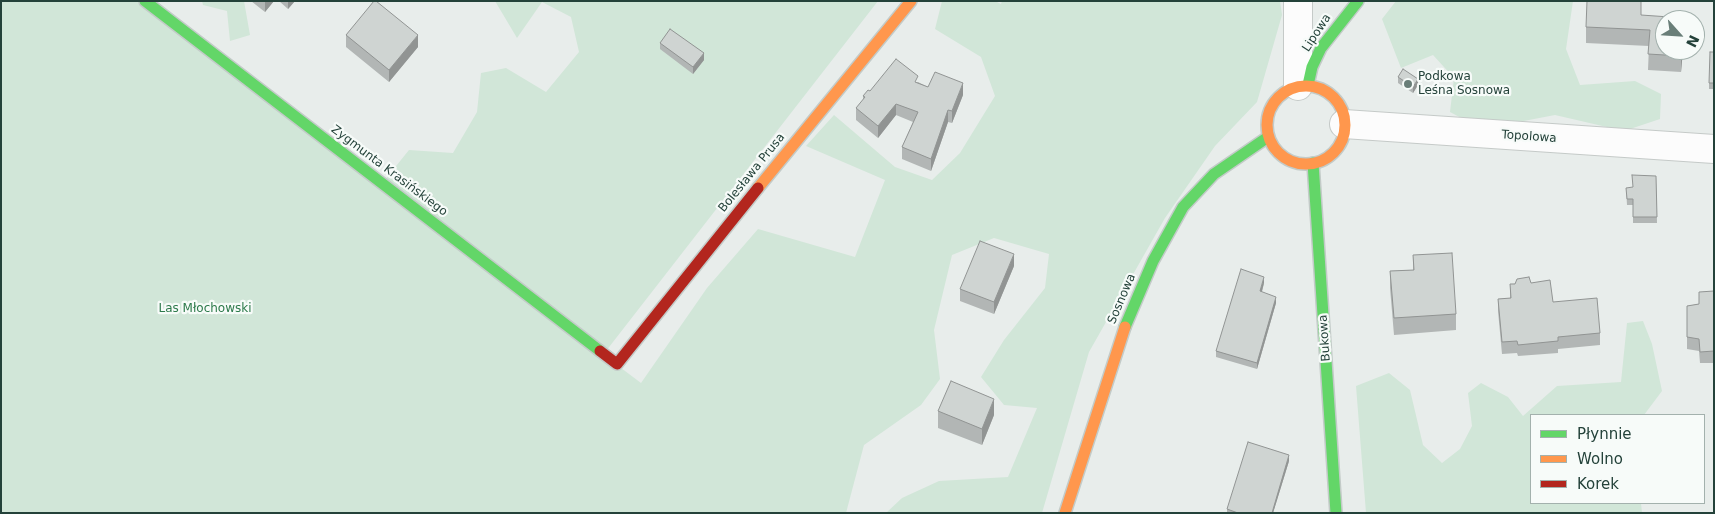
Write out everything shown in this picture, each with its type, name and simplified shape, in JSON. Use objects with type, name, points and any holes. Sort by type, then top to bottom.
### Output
[{"type":"street","name":"Zygmunta Krasińskiego","points":[[145,1],[617,364]]},
{"type":"street","name":"Bolesława Prusa","points":[[617,364],[850,72],[911,1]]},
{"type":"street","points":[[1298,1],[1303,86]]},
{"type":"street","name":"Lipowa","points":[[1303,86],[1321,48],[1358,1]]},
{"type":"street","points":[[1303,86],[1322,88],[1334,98],[1341,108],[1344,124],[1343,134],[1334,150],[1321,161],[1313,163],[1299,163],[1284,157],[1274,149],[1268,138],[1267,122],[1275,102],[1285,92],[1303,86]]},
{"type":"street","name":"Topolowa","points":[[1344,124],[1714,149]]},
{"type":"street","name":"Sosnowa","points":[[1065,513],[1130,311],[1158,253],[1183,207],[1214,174],[1249,148],[1268,138]]},
{"type":"street","name":"Bukowa","points":[[1313,163],[1336,513]]},
{"type":"green space","name":"Las Młochowski","points":[[1,1],[140,1],[380,186],[409,150],[453,153],[477,112],[481,73],[506,68],[546,92],[579,52],[571,17],[542,2],[517,38],[495,1],[878,1],[606,351],[415,213],[641,383],[707,288],[758,229],[855,257],[885,180],[806,146],[834,115],[895,167],[932,180],[960,153],[995,96],[981,57],[935,29],[942,1],[995,1],[1001,4],[1002,1],[1280,1],[1282,15],[1257,102],[1215,146],[1165,218],[1089,352],[1042,513],[886,513],[902,498],[939,481],[1008,477],[1037,408],[1004,405],[981,377],[1004,340],[1045,288],[1049,254],[994,238],[952,255],[934,330],[940,379],[921,405],[864,445],[846,513],[1,513]]},
{"type":"green space","points":[[202,1],[244,1],[250,35],[230,41],[227,11],[203,5]]},
{"type":"green space","points":[[1396,1],[1573,1],[1566,49],[1580,85],[1635,81],[1661,94],[1660,119],[1624,131],[1555,115],[1482,129],[1450,112],[1454,78],[1433,55],[1401,68],[1382,19]]},
{"type":"green space","points":[[1643,321],[1652,344],[1662,391],[1645,414],[1530,414],[1530,504],[1641,504],[1642,513],[1366,513],[1356,386],[1389,373],[1410,390],[1423,445],[1442,463],[1460,449],[1472,426],[1468,393],[1481,383],[1508,397],[1523,416],[1557,386],[1621,382],[1627,323]]},
{"type":"building","points":[[374,1],[418,35],[389,70],[346,35]]},
{"type":"building","points":[[1587,1],[1641,1],[1641,15],[1655,16],[1655,54],[1648,54],[1650,30],[1586,27]]},
{"type":"building","points":[[670,29],[704,53],[693,67],[660,43]]},
{"type":"building","points":[[1710,52],[1714,52],[1714,83],[1709,83]]},
{"type":"building","points":[[896,59],[918,76],[915,82],[928,87],[935,72],[963,83],[952,111],[948,110],[931,159],[902,147],[918,112],[896,104],[878,126],[856,108],[865,97],[863,96],[868,90],[870,91]]},
{"type":"building","points":[[1403,69],[1418,79],[1413,87],[1398,77]]},
{"type":"building","points":[[1632,175],[1656,176],[1657,217],[1633,217],[1633,199],[1627,199],[1626,188],[1633,187]]},
{"type":"building","points":[[980,241],[1014,254],[994,302],[960,289]]},
{"type":"building","points":[[1452,253],[1456,314],[1394,318],[1390,271],[1414,270],[1413,255]]},
{"type":"building","points":[[1241,269],[1264,277],[1260,291],[1276,297],[1257,363],[1216,351]]},
{"type":"building","points":[[1529,277],[1531,283],[1550,280],[1553,302],[1597,298],[1600,333],[1558,337],[1558,341],[1518,345],[1517,341],[1502,342],[1498,299],[1511,298],[1510,284],[1515,284],[1517,279]]},
{"type":"building","points":[[1714,291],[1714,351],[1700,352],[1699,339],[1687,337],[1687,306],[1699,304],[1699,292]]},
{"type":"building","points":[[951,381],[994,399],[982,429],[938,411]]},
{"type":"building","points":[[1248,442],[1289,455],[1272,513],[1238,513],[1227,509]]},
{"type":"traffic: fast","points":[[145,1],[600,351]]},
{"type":"traffic: fast","points":[[1308,85],[1312,67],[1321,48],[1358,1]]},
{"type":"traffic: fast","points":[[1125,327],[1153,261],[1183,207],[1214,174],[1268,137]]},
{"type":"traffic: fast","points":[[1313,163],[1336,513]]},
{"type":"traffic: slow","points":[[758,188],[911,1]]},
{"type":"traffic: slow","points":[[1306,86],[1321,89],[1338,103],[1342,110],[1345,125],[1342,140],[1328,157],[1321,161],[1306,164],[1291,161],[1274,147],[1270,140],[1267,125],[1270,110],[1284,93],[1291,89],[1306,86]]},
{"type":"traffic: slow","points":[[1065,513],[1125,327]]},
{"type":"traffic: jam","points":[[600,351],[617,364],[758,188]]},
{"type":"place","name":"Podkowa Leśna Sosnowa","points":[[1408,84]]}]
